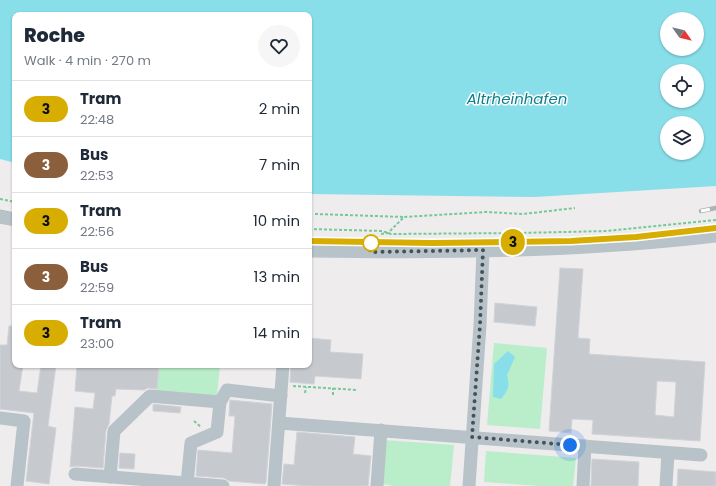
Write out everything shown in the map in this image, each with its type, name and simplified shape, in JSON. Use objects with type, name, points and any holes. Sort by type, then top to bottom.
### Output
[{"type":"street","points":[[0,217],[12,219]]},
{"type":"street","points":[[312,251],[385,252],[541,249],[670,242],[716,236]]},
{"type":"street","points":[[469,486],[480,325],[483,250]]},
{"type":"street","points":[[274,486],[283,368]]},
{"type":"street","points":[[187,483],[191,443],[217,432],[220,402],[227,390],[281,390]]},
{"type":"street","points":[[103,480],[114,431],[150,396],[220,402]]},
{"type":"street","points":[[0,418],[24,421],[17,486]]},
{"type":"street","points":[[279,423],[701,455]]},
{"type":"street","points":[[377,486],[381,430]]},
{"type":"street","points":[[582,486],[585,446]]},
{"type":"street","points":[[666,486],[668,453]]},
{"type":"street","points":[[75,474],[103,480],[223,486]]},
{"type":"path","points":[[0,199],[12,201]]},
{"type":"path","points":[[315,214],[404,217],[486,212],[524,214],[575,208]]},
{"type":"path","points":[[388,233],[404,217]]},
{"type":"path","points":[[381,234],[607,231],[716,220]]},
{"type":"path","points":[[312,229],[382,231],[388,233]]},
{"type":"path","points":[[305,393],[306,387]]},
{"type":"path","points":[[281,390],[306,387],[357,390]]},
{"type":"path","points":[[333,388],[333,395]]},
{"type":"green space","points":[[494,343],[547,348],[540,429],[487,425]]},
{"type":"green space","points":[[159,368],[220,368],[217,396],[157,391]]},
{"type":"green space","points":[[384,440],[454,445],[450,486],[391,486],[381,484]]},
{"type":"green space","points":[[486,451],[576,458],[573,486],[540,486],[484,482]]},
{"type":"water","name":"Altrheinhafen","points":[[0,0],[716,0],[716,186],[535,197],[312,194],[312,12],[12,12],[12,162],[0,159]]},
{"type":"water","points":[[508,351],[515,357],[507,375],[508,388],[501,399],[493,397],[494,364]]},
{"type":"building","points":[[560,268],[583,269],[578,338],[590,339],[589,354],[705,362],[700,441],[592,434],[593,420],[572,419],[571,433],[549,431]],"holes":[[[657,381],[676,382],[674,417],[655,415]]]},
{"type":"building","points":[[495,303],[537,307],[535,326],[494,322]]},
{"type":"building","points":[[9,326],[12,326],[12,368],[23,368],[19,391],[37,393],[41,368],[56,368],[48,426],[56,428],[49,484],[26,481],[34,413],[0,409],[0,345],[7,345]]},
{"type":"building","points":[[312,338],[331,340],[330,352],[363,354],[361,379],[315,376],[314,384],[290,382],[291,368],[312,368]]},
{"type":"building","points":[[77,368],[159,368],[157,389],[116,389],[115,396],[112,396],[109,424],[106,430],[103,468],[70,467],[75,407],[93,409],[95,393],[75,391]]},
{"type":"building","points":[[230,400],[272,404],[265,484],[229,481],[224,478],[196,476],[198,450],[232,453],[235,416],[229,416]]},
{"type":"building","points":[[153,404],[181,407],[180,413],[153,411]]},
{"type":"building","points":[[297,432],[355,437],[353,454],[371,456],[368,486],[307,486],[282,484],[284,464],[294,465]]},
{"type":"building","points":[[120,453],[135,454],[134,469],[119,468]]},
{"type":"building","points":[[592,459],[639,462],[638,486],[591,486]]},
{"type":"building","points":[[678,469],[716,472],[716,486],[677,486]]},
{"type":"tram line","points":[[0,210],[12,212]]},
{"type":"tram line","points":[[312,241],[432,243],[571,241],[636,237],[716,228]]},
{"type":"tram line","name":"3","points":[[312,241],[432,243],[571,241],[636,237],[716,228]]},
{"type":"railway","points":[[701,211],[716,208]]},
{"type":"route","points":[[371,243],[370,252],[483,250],[480,325],[472,437],[570,445]]}]
